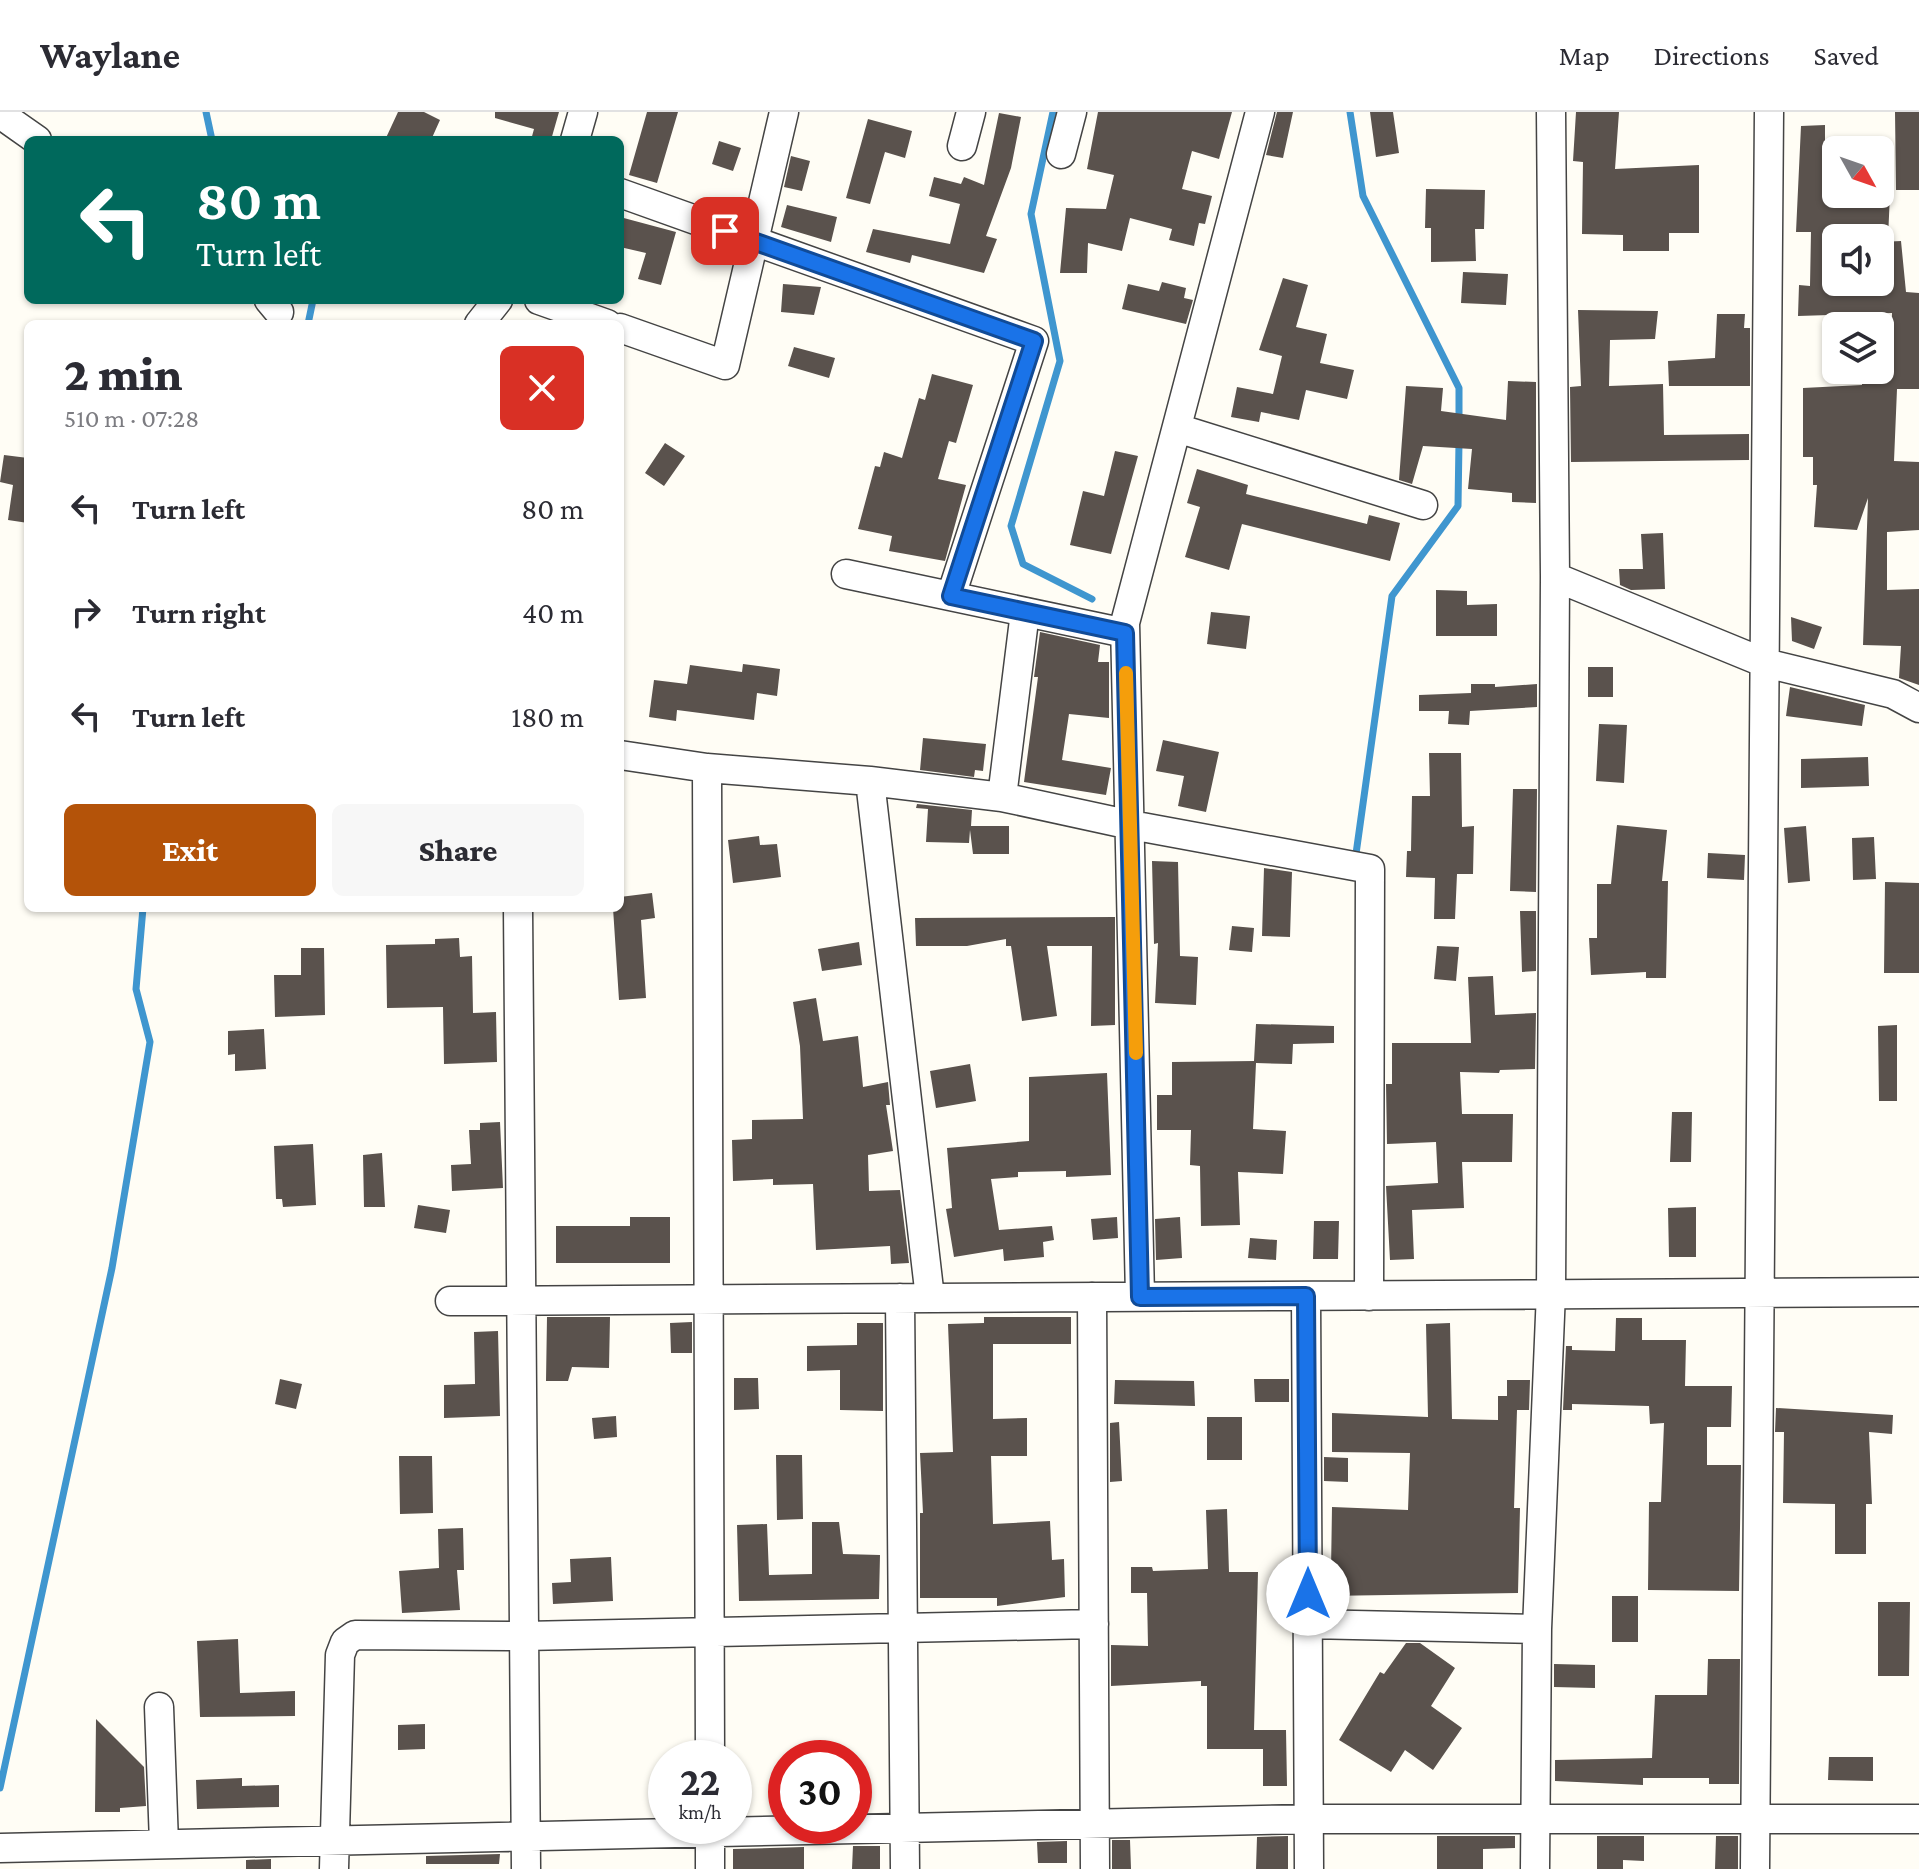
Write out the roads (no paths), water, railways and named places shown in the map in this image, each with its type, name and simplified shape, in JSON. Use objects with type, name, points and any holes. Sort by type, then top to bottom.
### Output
[{"type":"street","points":[[576,136],[583,112]]},
{"type":"street","points":[[624,329],[725,365],[751,240],[784,112]]},
{"type":"street","points":[[962,146],[971,112]]},
{"type":"street","points":[[1061,154],[1072,112]]},
{"type":"street","points":[[1140,1297],[1125,633],[1260,112]]},
{"type":"street","points":[[1535,1869],[1537,1629],[1551,1292],[1555,577],[1551,112]]},
{"type":"street","points":[[1755,1869],[1769,112]]},
{"type":"street","points":[[0,114],[31,136]]},
{"type":"street","points":[[624,194],[1034,341],[951,596]]},
{"type":"street","points":[[482,320],[495,304]]},
{"type":"street","points":[[550,304],[596,320]]},
{"type":"street","points":[[1177,428],[1423,505]]},
{"type":"street","points":[[846,574],[1125,633]]},
{"type":"street","points":[[1555,577],[1765,663],[1893,694],[1919,708]]},
{"type":"street","points":[[1002,797],[1025,612]]},
{"type":"street","points":[[624,756],[707,768],[870,781],[1002,797],[1131,825],[1370,869],[1369,1296]]},
{"type":"street","points":[[707,768],[710,1740]]},
{"type":"street","points":[[870,781],[930,1298]]},
{"type":"street","points":[[518,912],[526,1869]]},
{"type":"street","points":[[450,1301],[1919,1292]]},
{"type":"street","points":[[1306,1296],[1309,1869]]},
{"type":"street","points":[[1092,1297],[1095,1869]]},
{"type":"street","points":[[900,1298],[905,1869]]},
{"type":"street","points":[[334,1869],[340,1655],[345,1642],[355,1635],[524,1636],[1094,1624]]},
{"type":"street","points":[[1308,1624],[1537,1629]]},
{"type":"street","points":[[148,1852],[159,1707]]},
{"type":"street","points":[[752,1829],[1309,1819],[1919,1819]]},
{"type":"street","points":[[0,1848],[148,1852],[333,1839],[648,1831]]},
{"type":"street","points":[[710,1844],[710,1869]]},
{"type":"waterway","points":[[206,112],[211,136]]},
{"type":"waterway","points":[[1053,112],[1031,214],[1060,361],[1011,526],[1023,564],[1092,599]]},
{"type":"waterway","points":[[1350,112],[1363,196],[1459,388],[1459,421]]},
{"type":"waterway","points":[[309,320],[312,304]]},
{"type":"waterway","points":[[1355,861],[1392,596],[1458,506],[1459,442]]},
{"type":"waterway","points":[[0,1788],[112,1268],[150,1042],[136,989],[143,912]]}]
